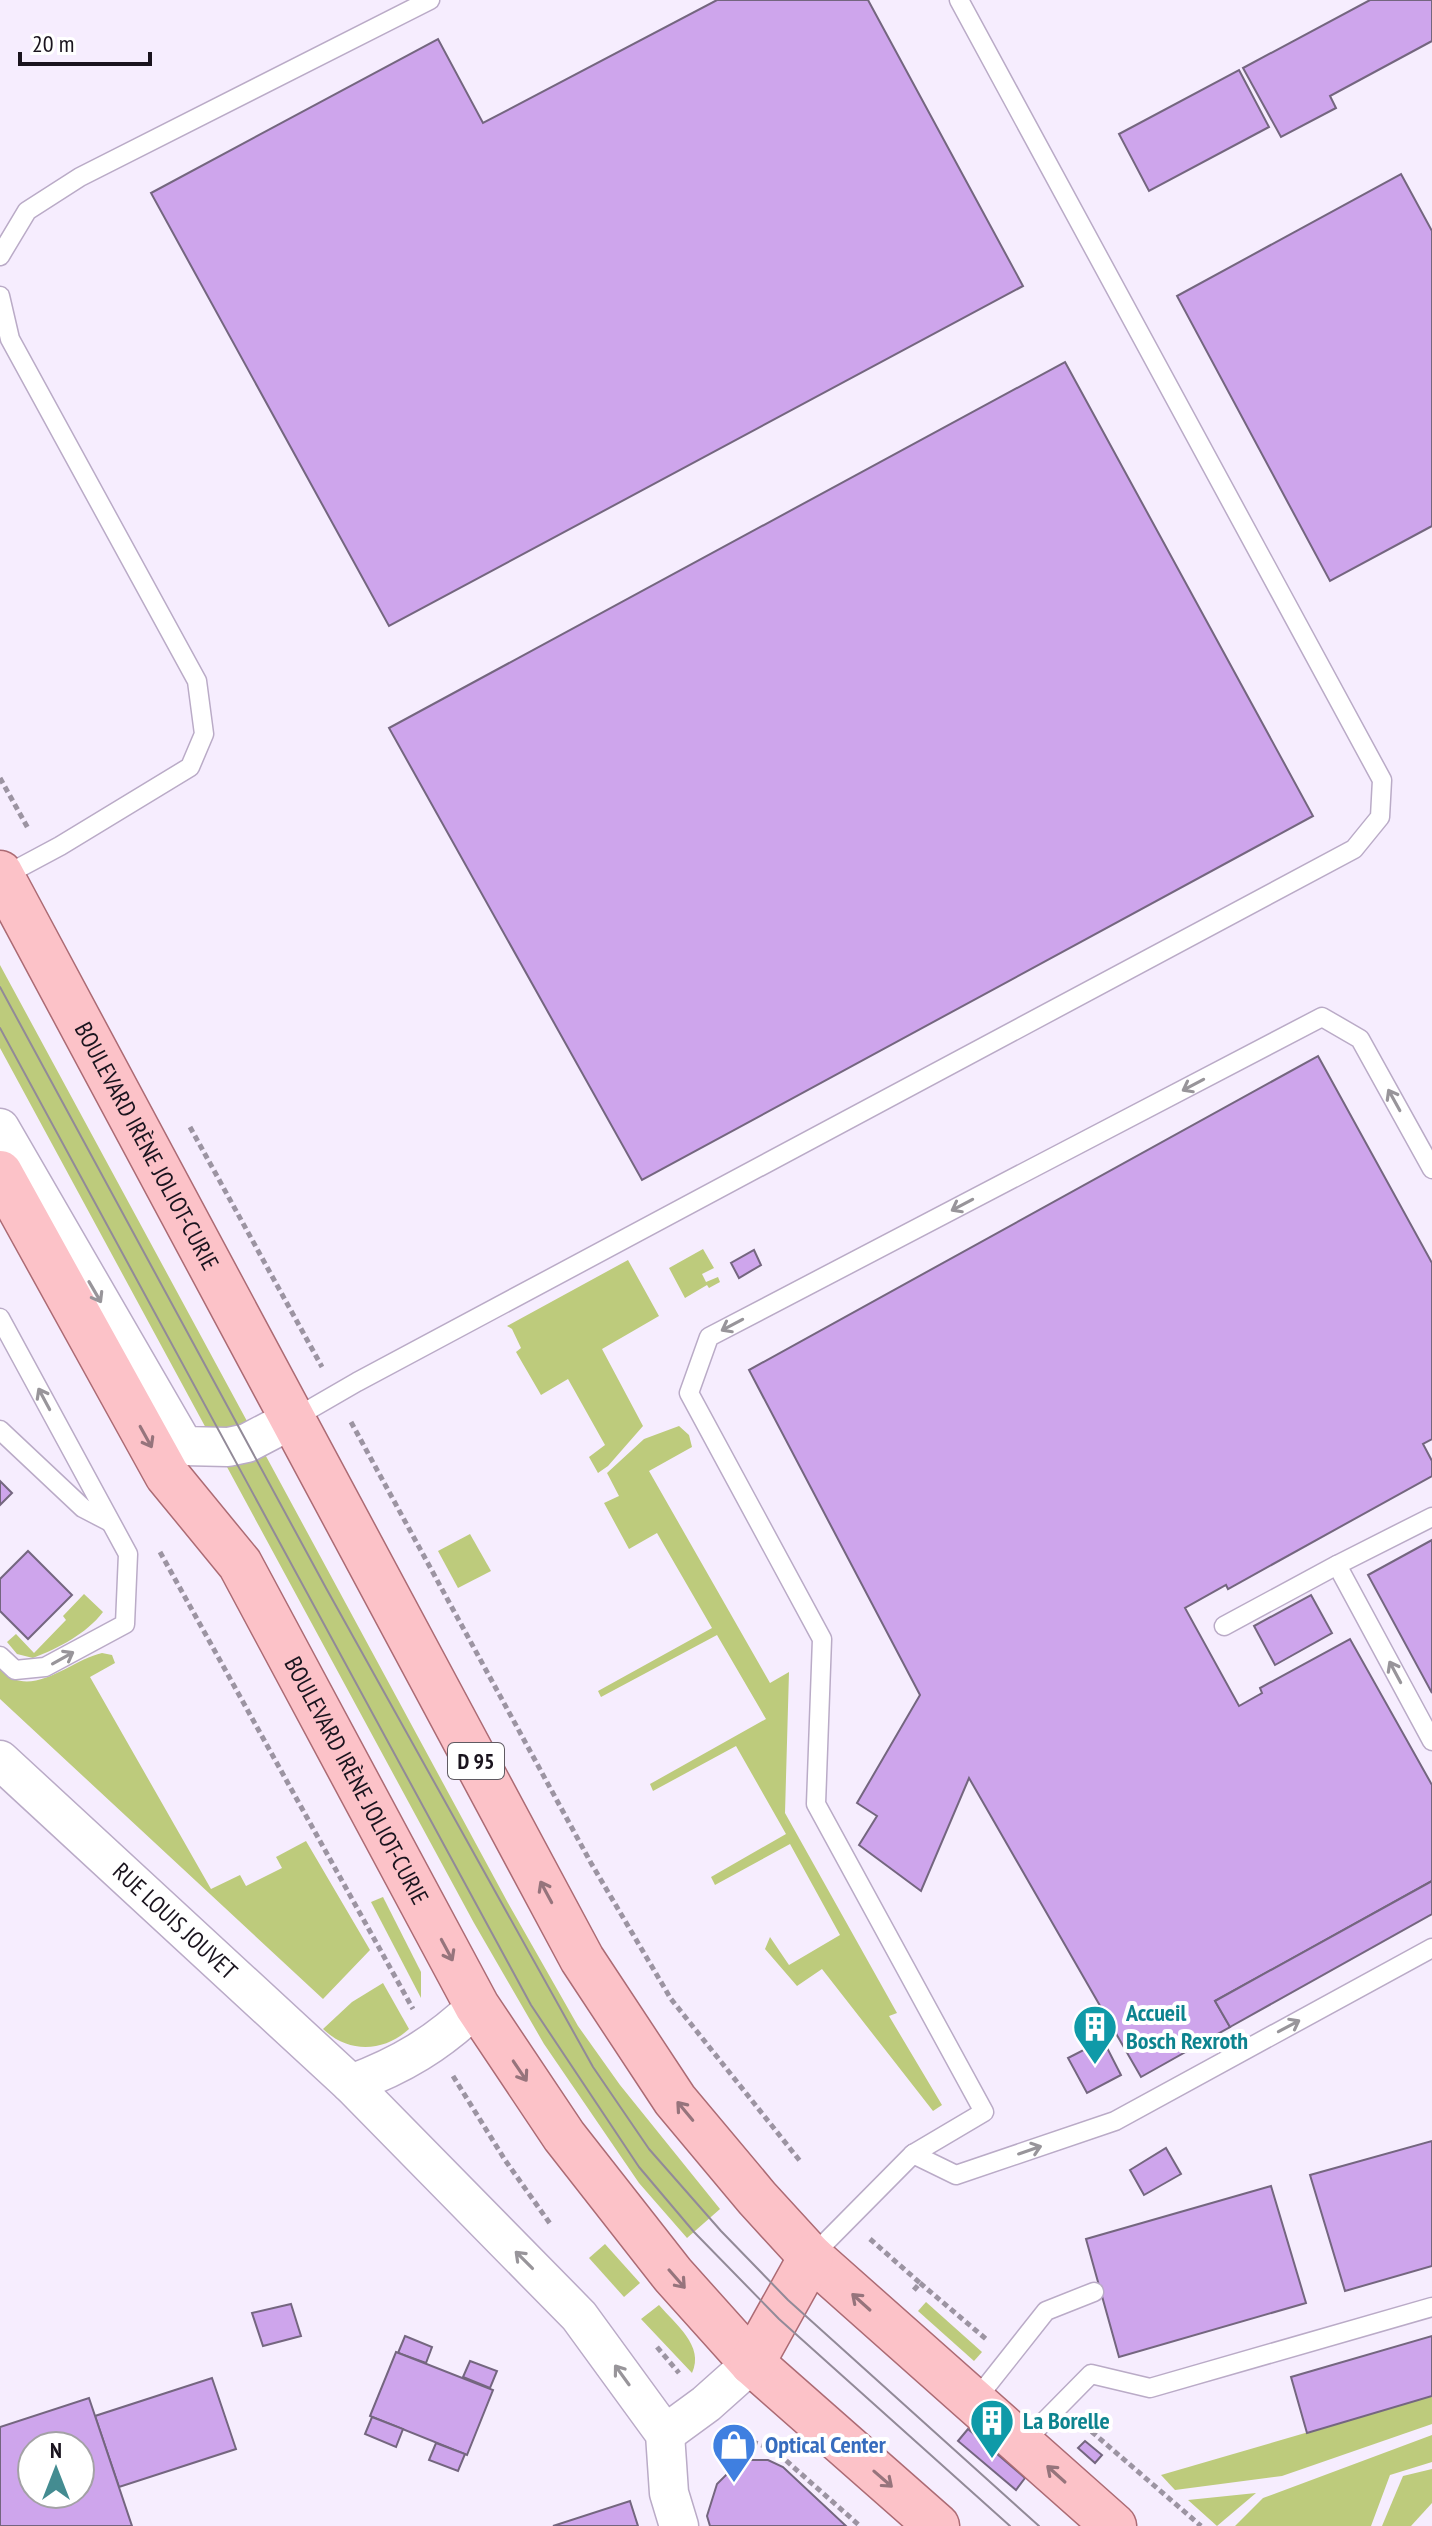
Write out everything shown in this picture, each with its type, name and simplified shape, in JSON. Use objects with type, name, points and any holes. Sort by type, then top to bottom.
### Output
[{"type":"main road","name":"BOULEVARD IRÈNE JOLIOT-CURIE","points":[[1,875],[582,1959],[675,2100],[811,2257],[1114,2526]]},
{"type":"main road","name":"BOULEVARD IRÈNE JOLIOT-CURIE","points":[[0,1173],[167,1475],[240,1564],[477,2006],[564,2136],[673,2275],[752,2363],[937,2526]]},
{"type":"main road","points":[[752,2363],[811,2257]]},
{"type":"street","points":[[0,1128],[184,1446],[228,1447],[247,1443],[293,1419]]},
{"type":"street","name":"RUE LOUIS JOUVET","points":[[0,1760],[351,2084],[579,2316],[665,2434]]},
{"type":"street","points":[[351,2084],[395,2067],[432,2043],[477,2006]]},
{"type":"street","points":[[679,2526],[669,2493],[665,2434],[706,2404],[752,2363]]},
{"type":"lane","points":[[0,256],[27,211],[80,177],[430,0]]},
{"type":"lane","points":[[293,1419],[1354,849],[1380,817],[1382,780],[959,0]]},
{"type":"lane","points":[[0,296],[10,339],[197,681],[204,734],[190,767],[42,855],[1,875]]},
{"type":"lane","points":[[811,2257],[913,2154],[984,2112],[816,1804],[822,1639],[689,1393],[709,1337],[1322,1017],[1360,1039],[1432,1169]]},
{"type":"lane","points":[[0,1318],[128,1554],[125,1624],[45,1667],[15,1670],[0,1656]]},
{"type":"lane","points":[[0,1430],[83,1508],[110,1522]]},
{"type":"lane","points":[[1224,1626],[1432,1517]]},
{"type":"lane","points":[[1337,1565],[1432,1741]]},
{"type":"lane","points":[[913,2154],[956,2175],[1115,2121],[1432,1948]]},
{"type":"lane","points":[[974,2402],[1046,2311],[1094,2292]]},
{"type":"lane","points":[[1022,2444],[1091,2374],[1150,2388],[1432,2307]]},
{"type":"path","points":[[0,778],[42,855]]},
{"type":"path","points":[[185,1118],[591,1863],[671,1999],[800,2161]]},
{"type":"path","points":[[155,1542],[432,2043],[505,2160],[556,2231]]},
{"type":"path","points":[[869,2238],[920,2283],[909,2296]]},
{"type":"path","points":[[647,2336],[685,2380]]},
{"type":"path","points":[[732,2434],[773,2449],[860,2526]]},
{"type":"green space","points":[[0,965],[508,1903],[578,2026],[620,2085],[720,2209],[687,2238],[639,2183],[544,2044],[474,1923],[0,1048]]},
{"type":"green space","points":[[703,1249],[714,1268],[702,1274],[706,1282],[718,1277],[720,1282],[709,1288],[707,1285],[685,1298],[669,1268]]},
{"type":"green space","points":[[628,1260],[659,1316],[602,1349],[643,1426],[598,1473],[589,1457],[605,1445],[568,1379],[541,1395],[516,1352],[521,1348],[512,1329],[507,1326]]},
{"type":"green space","points":[[679,1426],[689,1435],[692,1447],[649,1471],[770,1683],[789,1672],[785,1813],[897,2013],[889,2016],[942,2105],[933,2111],[822,1969],[797,1986],[765,1949],[770,1937],[789,1965],[840,1935],[790,1844],[715,1885],[711,1877],[786,1834],[736,1746],[653,1791],[650,1784],[766,1719],[717,1635],[601,1697],[598,1691],[712,1628],[657,1533],[629,1549],[604,1503],[619,1496],[607,1473],[644,1439]]},
{"type":"green space","points":[[470,1534],[491,1571],[458,1588],[438,1551]]},
{"type":"green space","points":[[84,1594],[103,1612],[71,1640],[33,1658],[17,1654],[7,1642],[16,1634],[34,1653],[66,1620],[63,1616]]},
{"type":"green space","points":[[102,1653],[112,1655],[115,1663],[90,1677],[211,1889],[240,1875],[246,1886],[282,1868],[276,1857],[306,1841],[370,1950],[323,1999],[0,1699],[0,1669],[12,1678],[37,1680]]},
{"type":"green space","points":[[383,1897],[421,1972],[421,1998],[371,1902]]},
{"type":"green space","points":[[383,1983],[409,2029],[399,2037],[378,2046],[355,2046],[344,2043],[323,2029],[352,2002]]},
{"type":"green space","points":[[605,2244],[640,2283],[624,2297],[589,2258]]},
{"type":"green space","points":[[926,2302],[982,2352],[974,2361],[918,2311]]},
{"type":"green space","points":[[659,2305],[691,2345],[695,2354],[692,2373],[641,2319]]},
{"type":"green space","points":[[1432,2396],[1432,2424],[1282,2476],[1175,2490],[1161,2475]]},
{"type":"green space","points":[[1432,2435],[1432,2462],[1390,2475],[1371,2526],[1235,2526],[1263,2498]]},
{"type":"green space","points":[[1432,2469],[1432,2503],[1411,2526],[1382,2526],[1403,2476]]},
{"type":"green space","points":[[1256,2493],[1217,2526],[1188,2500]]},
{"type":"building","points":[[717,0],[868,0],[1023,286],[389,626],[151,193],[438,39],[483,123]]},
{"type":"building","points":[[1370,0],[1432,0],[1432,41],[1330,96],[1336,108],[1281,137],[1243,68]]},
{"type":"building","points":[[1239,70],[1269,127],[1149,191],[1119,134]]},
{"type":"building","points":[[1401,174],[1432,231],[1432,526],[1330,581],[1177,296]]},
{"type":"building","points":[[1065,362],[1313,816],[642,1180],[389,728]]},
{"type":"building","points":[[1318,1056],[1432,1263],[1432,1439],[1423,1444],[1432,1461],[1432,1476],[1228,1589],[1226,1585],[1185,1608],[1239,1706],[1262,1693],[1260,1688],[1350,1639],[1432,1785],[1432,1881],[1215,2001],[1230,2027],[1141,2077],[969,1778],[921,1891],[859,1845],[877,1816],[857,1803],[920,1695],[749,1370]]},
{"type":"building","points":[[754,1250],[761,1265],[739,1278],[731,1263]]},
{"type":"building","points":[[0,1481],[12,1493],[0,1505]]},
{"type":"building","points":[[1432,1540],[1432,1693],[1368,1575]]},
{"type":"building","points":[[28,1551],[72,1595],[28,1639],[0,1611],[0,1579]]},
{"type":"building","points":[[1311,1595],[1332,1633],[1275,1665],[1254,1626]]},
{"type":"building","points":[[1432,1881],[1432,1914],[1230,2027],[1215,2001]]},
{"type":"building","name":"Accueil Bosch Rexroth","points":[[1103,2040],[1121,2075],[1087,2093],[1068,2058]]},
{"type":"building","points":[[1432,2141],[1432,2266],[1345,2291],[1310,2175]]},
{"type":"building","points":[[1166,2148],[1181,2174],[1144,2195],[1130,2170]]},
{"type":"building","points":[[1271,2186],[1306,2303],[1119,2357],[1086,2239]]},
{"type":"building","points":[[291,2304],[301,2336],[263,2346],[252,2313]]},
{"type":"building","points":[[405,2336],[432,2347],[426,2363],[398,2353]]},
{"type":"building","points":[[1432,2336],[1432,2396],[1307,2433],[1291,2377]]},
{"type":"building","points":[[396,2352],[493,2390],[467,2455],[370,2416]]},
{"type":"building","points":[[470,2361],[497,2371],[490,2388],[463,2377]]},
{"type":"building","points":[[212,2378],[236,2449],[119,2487],[95,2416]]},
{"type":"building","points":[[89,2398],[132,2526],[0,2526],[0,2427]]},
{"type":"building","points":[[372,2417],[403,2429],[396,2447],[365,2434]]},
{"type":"building","name":"La Borelle","points":[[968,2429],[1025,2478],[1016,2490],[958,2441]]},
{"type":"building","points":[[1085,2441],[1102,2455],[1095,2463],[1078,2448]]},
{"type":"building","points":[[436,2443],[465,2454],[458,2471],[429,2460]]},
{"type":"building","points":[[749,2460],[768,2460],[783,2467],[846,2526],[710,2526],[707,2516],[717,2484],[736,2465]]},
{"type":"building","points":[[630,2501],[638,2526],[553,2526]]},
{"type":"tram line","points":[[0,987],[326,1588],[593,2067],[649,2149],[721,2231],[788,2300],[1039,2526]]},
{"type":"tram line","points":[[0,1028],[531,2005],[639,2167],[694,2232],[779,2319],[1010,2526]]},
{"type":"place","name":"Accueil Bosch Rexroth","points":[[1095,2066]]},
{"type":"place","name":"La Borelle","points":[[992,2460]]},
{"type":"place","name":"Optical Center","points":[[734,2484]]}]
